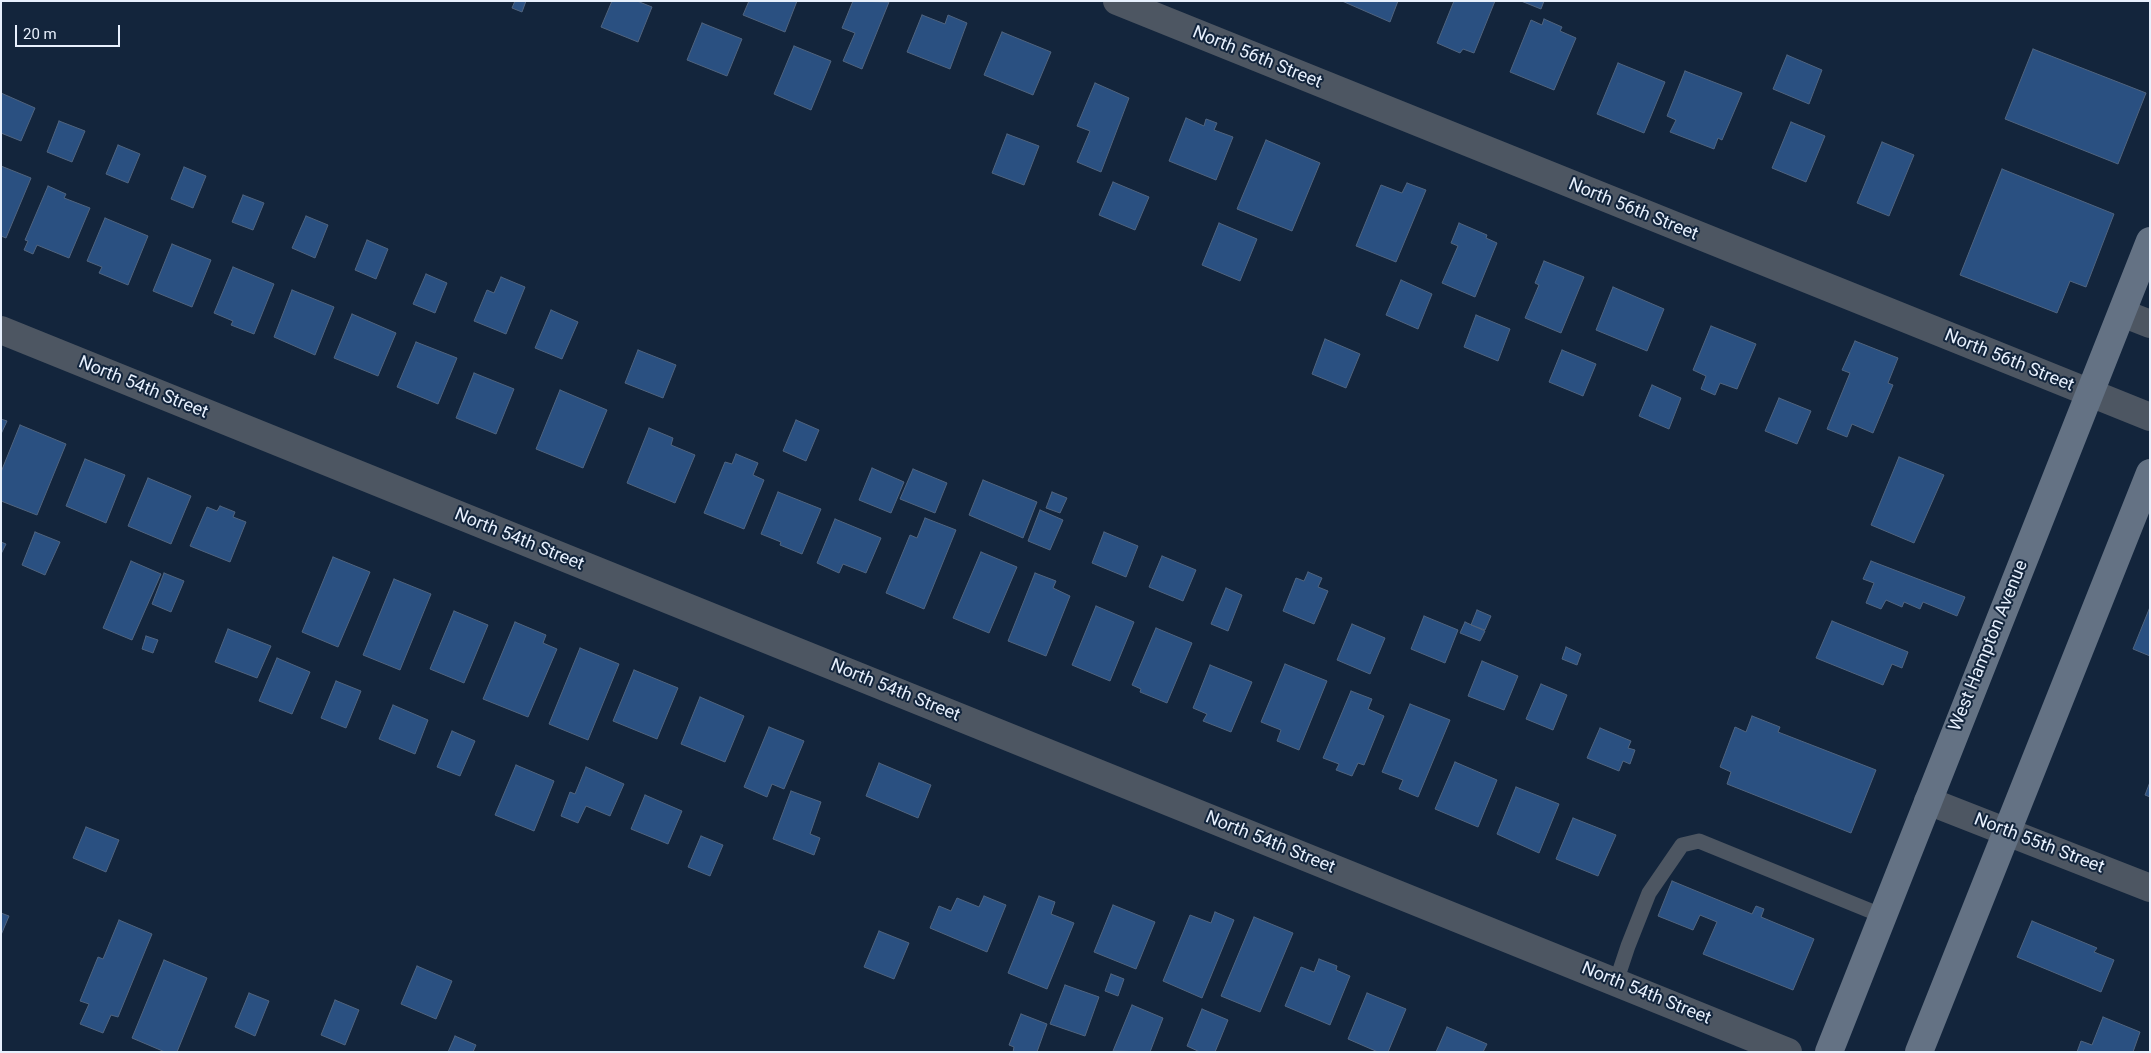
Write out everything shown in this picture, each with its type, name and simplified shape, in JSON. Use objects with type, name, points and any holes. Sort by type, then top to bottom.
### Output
[{"type":"main road","name":"West Hampton Avenue","points":[[1829,1052],[2150,241]]},
{"type":"main road","points":[[1919,1052],[2150,473]]},
{"type":"street","name":"North 56th Street","points":[[1117,1],[2150,417]]},
{"type":"street","points":[[2122,312],[2150,324]]},
{"type":"street","name":"North 54th Street","points":[[1,330],[1788,1052]]},
{"type":"street","name":"North 55th Street","points":[[1928,801],[2150,888]]},
{"type":"lane","points":[[1616,982],[1649,893],[1682,846],[1699,840],[1883,916]]},
{"type":"building","points":[[515,1],[526,1],[522,12],[512,8]]},
{"type":"building","points":[[612,1],[637,1],[652,7],[638,42],[601,27]]},
{"type":"building","points":[[749,1],[797,1],[785,32],[743,15]]},
{"type":"building","points":[[853,1],[889,2],[862,69],[843,61],[855,33],[842,28]]},
{"type":"building","points":[[1342,1],[1398,1],[1390,22]]},
{"type":"building","points":[[1454,1],[1495,1],[1474,53],[1463,49],[1460,53],[1437,43]]},
{"type":"building","points":[[1521,1],[1544,1],[1541,9]]},
{"type":"building","points":[[922,15],[945,24],[948,15],[967,23],[950,69],[907,52]]},
{"type":"building","points":[[1544,19],[1562,27],[1560,31],[1576,38],[1554,90],[1510,72],[1531,20],[1542,25]]},
{"type":"building","points":[[702,23],[742,39],[727,76],[687,60]]},
{"type":"building","points":[[1002,32],[1051,52],[1033,95],[984,75]]},
{"type":"building","points":[[794,46],[831,61],[811,110],[774,94]]},
{"type":"building","points":[[2033,49],[2146,93],[2118,164],[2005,119]]},
{"type":"building","points":[[1787,55],[1822,70],[1809,104],[1773,89]]},
{"type":"building","points":[[1618,63],[1665,82],[1644,133],[1597,114]]},
{"type":"building","points":[[1685,71],[1742,93],[1722,140],[1718,138],[1714,149],[1670,132],[1676,120],[1667,116]]},
{"type":"building","points":[[1095,83],[1129,98],[1101,172],[1077,162],[1090,131],[1077,126]]},
{"type":"building","points":[[1,93],[35,108],[21,141],[1,133]]},
{"type":"building","points":[[1186,118],[1204,126],[1206,119],[1217,123],[1214,130],[1233,137],[1216,180],[1169,161]]},
{"type":"building","points":[[59,121],[85,131],[72,162],[47,152]]},
{"type":"building","points":[[1791,122],[1825,136],[1806,182],[1772,168]]},
{"type":"building","points":[[1007,134],[1039,146],[1024,185],[992,173]]},
{"type":"building","points":[[1266,140],[1320,163],[1292,231],[1237,209]]},
{"type":"building","points":[[1882,142],[1914,155],[1889,216],[1857,203]]},
{"type":"building","points":[[118,145],[140,154],[128,183],[106,174]]},
{"type":"building","points":[[1,166],[31,178],[6,238],[1,236]]},
{"type":"building","points":[[184,167],[206,176],[193,208],[171,199]]},
{"type":"building","points":[[2002,169],[2114,214],[2086,287],[2070,281],[2057,313],[1960,275]]},
{"type":"building","points":[[1113,182],[1149,197],[1135,230],[1099,215]]},
{"type":"building","points":[[1407,183],[1426,190],[1396,262],[1356,246],[1381,185],[1402,193]]},
{"type":"building","points":[[48,186],[66,194],[64,198],[90,208],[69,258],[37,245],[33,254],[24,250],[28,241],[25,240]]},
{"type":"building","points":[[243,195],[264,203],[253,230],[232,222]]},
{"type":"building","points":[[306,216],[328,225],[315,258],[292,248]]},
{"type":"building","points":[[105,218],[148,236],[128,285],[99,273],[102,267],[87,261]]},
{"type":"building","points":[[1219,223],[1257,239],[1240,281],[1202,265]]},
{"type":"building","points":[[1459,223],[1487,235],[1486,238],[1497,243],[1475,297],[1442,283],[1458,246],[1451,243]]},
{"type":"building","points":[[367,240],[388,249],[376,279],[355,270]]},
{"type":"building","points":[[172,244],[211,260],[192,307],[153,291]]},
{"type":"building","points":[[1544,261],[1584,277],[1561,333],[1525,318],[1539,285],[1535,283]]},
{"type":"building","points":[[233,267],[274,284],[254,334],[231,325],[233,321],[214,313]]},
{"type":"building","points":[[426,274],[447,283],[435,313],[413,304]]},
{"type":"building","points":[[501,277],[525,287],[506,334],[474,321],[487,290],[494,293]]},
{"type":"building","points":[[1401,280],[1432,294],[1418,329],[1386,315]]},
{"type":"building","points":[[1613,287],[1664,309],[1647,351],[1596,330]]},
{"type":"building","points":[[292,290],[334,307],[315,355],[274,337]]},
{"type":"building","points":[[551,310],[578,322],[562,359],[535,348]]},
{"type":"building","points":[[352,314],[396,333],[378,376],[334,358]]},
{"type":"building","points":[[1476,315],[1510,329],[1498,361],[1464,347]]},
{"type":"building","points":[[1711,326],[1756,344],[1737,389],[1720,383],[1715,395],[1701,389],[1706,376],[1693,370]]},
{"type":"building","points":[[1325,339],[1360,354],[1346,388],[1312,374]]},
{"type":"building","points":[[1855,341],[1898,358],[1888,383],[1893,385],[1873,433],[1852,424],[1847,437],[1827,429],[1850,373],[1842,370]]},
{"type":"building","points":[[416,342],[457,358],[438,404],[397,387]]},
{"type":"building","points":[[638,350],[676,365],[663,398],[625,383]]},
{"type":"building","points":[[1562,350],[1596,364],[1583,396],[1549,382]]},
{"type":"building","points":[[474,373],[514,389],[496,434],[456,418]]},
{"type":"building","points":[[1652,385],[1681,398],[1669,429],[1639,416]]},
{"type":"building","points":[[560,390],[607,410],[583,468],[536,449]]},
{"type":"building","points":[[1779,398],[1811,411],[1797,444],[1765,431]]},
{"type":"building","points":[[1,419],[7,421],[1,434]]},
{"type":"building","points":[[796,420],[819,430],[806,461],[783,451]]},
{"type":"building","points":[[20,425],[66,444],[37,515],[1,501],[1,472]]},
{"type":"building","points":[[649,428],[673,438],[671,445],[695,455],[675,503],[627,483]]},
{"type":"building","points":[[736,454],[758,463],[753,475],[764,480],[744,529],[704,513],[725,462],[732,464]]},
{"type":"building","points":[[1899,457],[1944,475],[1914,543],[1871,525]]},
{"type":"building","points":[[85,459],[125,475],[106,523],[66,506]]},
{"type":"building","points":[[872,468],[904,482],[891,513],[859,500]]},
{"type":"building","points":[[913,469],[947,483],[935,513],[900,499]]},
{"type":"building","points":[[148,478],[191,496],[171,544],[128,526]]},
{"type":"building","points":[[983,480],[1037,502],[1023,538],[969,515]]},
{"type":"building","points":[[778,492],[821,509],[802,554],[780,545],[781,542],[761,534]]},
{"type":"building","points":[[1052,492],[1067,498],[1060,513],[1046,508]]},
{"type":"building","points":[[220,506],[235,512],[233,517],[246,522],[230,562],[190,546],[207,507],[217,511]]},
{"type":"building","points":[[1040,510],[1063,520],[1050,550],[1028,541]]},
{"type":"building","points":[[925,518],[956,530],[924,609],[886,593],[910,535],[917,538]]},
{"type":"building","points":[[835,519],[881,538],[866,573],[843,564],[839,573],[817,563]]},
{"type":"building","points":[[35,532],[60,542],[45,575],[22,565]]},
{"type":"building","points":[[1104,532],[1138,546],[1126,577],[1092,563]]},
{"type":"building","points":[[1,542],[6,544],[1,554]]},
{"type":"building","points":[[981,552],[1017,567],[989,633],[953,618]]},
{"type":"building","points":[[1162,556],[1196,570],[1183,601],[1149,587]]},
{"type":"building","points":[[333,557],[370,572],[338,647],[302,632]]},
{"type":"building","points":[[131,561],[161,574],[132,640],[103,628]]},
{"type":"building","points":[[1871,561],[1965,597],[1957,616],[1923,602],[1920,609],[1904,602],[1902,607],[1886,600],[1881,609],[1866,603],[1874,583],[1863,579]]},
{"type":"building","points":[[1308,572],[1322,578],[1318,587],[1328,591],[1314,624],[1283,611],[1296,578],[1304,581]]},
{"type":"building","points":[[164,573],[184,581],[171,612],[152,604]]},
{"type":"building","points":[[1035,573],[1056,581],[1053,588],[1070,596],[1046,656],[1008,641]]},
{"type":"building","points":[[394,579],[431,594],[400,670],[363,655]]},
{"type":"building","points":[[1226,588],[1242,595],[1228,631],[1211,624]]},
{"type":"building","points":[[1096,606],[1134,622],[1110,681],[1072,665]]},
{"type":"building","points":[[2150,607],[2150,656],[2133,649]]},
{"type":"building","points":[[1477,610],[1491,616],[1485,630],[1471,625]]},
{"type":"building","points":[[454,611],[488,625],[464,683],[430,669]]},
{"type":"building","points":[[1424,616],[1458,630],[1445,663],[1411,649]]},
{"type":"building","points":[[1832,621],[1908,652],[1902,668],[1892,664],[1883,685],[1816,658]]},
{"type":"building","points":[[515,622],[546,635],[543,643],[557,649],[528,717],[483,699]]},
{"type":"building","points":[[1465,622],[1485,631],[1480,641],[1460,633]]},
{"type":"building","points":[[1352,624],[1385,638],[1370,674],[1337,660]]},
{"type":"building","points":[[1156,628],[1192,643],[1167,703],[1140,692],[1141,689],[1132,685]]},
{"type":"building","points":[[228,629],[271,646],[257,678],[215,662]]},
{"type":"building","points":[[146,636],[158,640],[153,653],[142,649]]},
{"type":"building","points":[[1566,647],[1581,654],[1577,665],[1562,659]]},
{"type":"building","points":[[580,648],[619,664],[588,740],[549,724]]},
{"type":"building","points":[[277,658],[310,672],[292,714],[259,701]]},
{"type":"building","points":[[1482,661],[1518,676],[1504,710],[1468,696]]},
{"type":"building","points":[[1285,664],[1327,681],[1299,750],[1277,741],[1281,730],[1261,722]]},
{"type":"building","points":[[1210,665],[1252,682],[1231,732],[1203,721],[1207,714],[1193,708]]},
{"type":"building","points":[[634,670],[678,688],[657,739],[613,721]]},
{"type":"building","points":[[336,681],[361,691],[346,728],[321,718]]},
{"type":"building","points":[[1541,684],[1567,695],[1553,730],[1526,719]]},
{"type":"building","points":[[1351,691],[1372,699],[1368,709],[1384,716],[1364,765],[1358,763],[1352,776],[1336,770],[1339,764],[1323,758]]},
{"type":"building","points":[[700,697],[744,716],[725,762],[681,744]]},
{"type":"building","points":[[1410,704],[1450,720],[1418,797],[1399,789],[1403,780],[1382,772]]},
{"type":"building","points":[[393,705],[428,720],[415,754],[379,739]]},
{"type":"building","points":[[1752,716],[1780,727],[1778,732],[1876,770],[1851,833],[1727,784],[1731,772],[1720,767],[1735,727],[1746,732]]},
{"type":"building","points":[[769,727],[804,741],[784,789],[772,784],[767,797],[744,787]]},
{"type":"building","points":[[1600,728],[1631,741],[1628,748],[1635,750],[1630,764],[1623,761],[1619,771],[1587,758]]},
{"type":"building","points":[[452,731],[475,741],[460,776],[437,767]]},
{"type":"building","points":[[1455,762],[1497,780],[1478,827],[1435,809]]},
{"type":"building","points":[[879,763],[931,785],[918,818],[866,796]]},
{"type":"building","points":[[516,765],[554,781],[534,831],[495,815]]},
{"type":"building","points":[[586,767],[624,784],[610,816],[586,806],[578,823],[561,816],[570,792],[575,794]]},
{"type":"building","points":[[2150,782],[2150,797],[2145,795]]},
{"type":"building","points":[[1516,787],[1559,804],[1539,853],[1497,834]]},
{"type":"building","points":[[791,791],[821,802],[810,834],[820,838],[814,855],[773,839]]},
{"type":"building","points":[[645,795],[682,811],[668,844],[631,829]]},
{"type":"building","points":[[1573,818],[1616,835],[1598,876],[1556,859]]},
{"type":"building","points":[[86,827],[119,840],[106,872],[73,858]]},
{"type":"building","points":[[701,836],[723,845],[710,876],[688,867]]},
{"type":"building","points":[[1672,881],[1752,914],[1756,906],[1764,909],[1761,917],[1814,939],[1793,990],[1703,954],[1717,922],[1700,915],[1693,930],[1658,916]]},
{"type":"building","points":[[984,896],[1006,905],[987,952],[930,928],[939,906],[951,911],[957,898],[979,907]]},
{"type":"building","points":[[1039,896],[1055,902],[1051,914],[1074,923],[1047,989],[1008,973]]},
{"type":"building","points":[[1113,905],[1155,922],[1136,969],[1094,952]]},
{"type":"building","points":[[1215,912],[1234,920],[1202,998],[1163,981],[1190,915],[1211,923]]},
{"type":"building","points":[[1,913],[9,916],[1,935]]},
{"type":"building","points":[[1254,917],[1293,933],[1260,1012],[1221,996]]},
{"type":"building","points":[[119,920],[152,934],[118,1017],[111,1015],[103,1033],[80,1024],[89,1004],[80,1001],[98,957],[103,959]]},
{"type":"building","points":[[2032,921],[2097,948],[2094,952],[2114,960],[2101,992],[2017,957]]},
{"type":"building","points":[[879,931],[909,943],[894,979],[864,967]]},
{"type":"building","points":[[1319,959],[1337,966],[1336,970],[1350,976],[1330,1025],[1285,1006],[1301,967],[1314,972]]},
{"type":"building","points":[[164,960],[207,978],[177,1052],[165,1052],[132,1038]]},
{"type":"building","points":[[417,966],[452,981],[436,1019],[401,1004]]},
{"type":"building","points":[[1111,974],[1124,979],[1118,996],[1105,991]]},
{"type":"building","points":[[1065,985],[1099,997],[1085,1036],[1050,1024]]},
{"type":"building","points":[[249,993],[269,1001],[255,1036],[235,1027]]},
{"type":"building","points":[[1367,993],[1406,1009],[1388,1052],[1378,1052],[1348,1039]]},
{"type":"building","points":[[335,1000],[359,1010],[345,1045],[321,1035]]},
{"type":"building","points":[[1132,1005],[1163,1018],[1150,1052],[1113,1051]]},
{"type":"building","points":[[1202,1009],[1228,1020],[1215,1052],[1200,1052],[1187,1046]]},
{"type":"building","points":[[1021,1014],[1047,1024],[1037,1052],[1013,1052],[1014,1047],[1009,1045]]},
{"type":"building","points":[[2103,1017],[2140,1032],[2133,1052],[2077,1052],[2081,1041],[2092,1045]]},
{"type":"building","points":[[1447,1027],[1487,1044],[1483,1052],[1436,1052]]},
{"type":"building","points":[[455,1036],[476,1045],[473,1052],[448,1052]]}]
